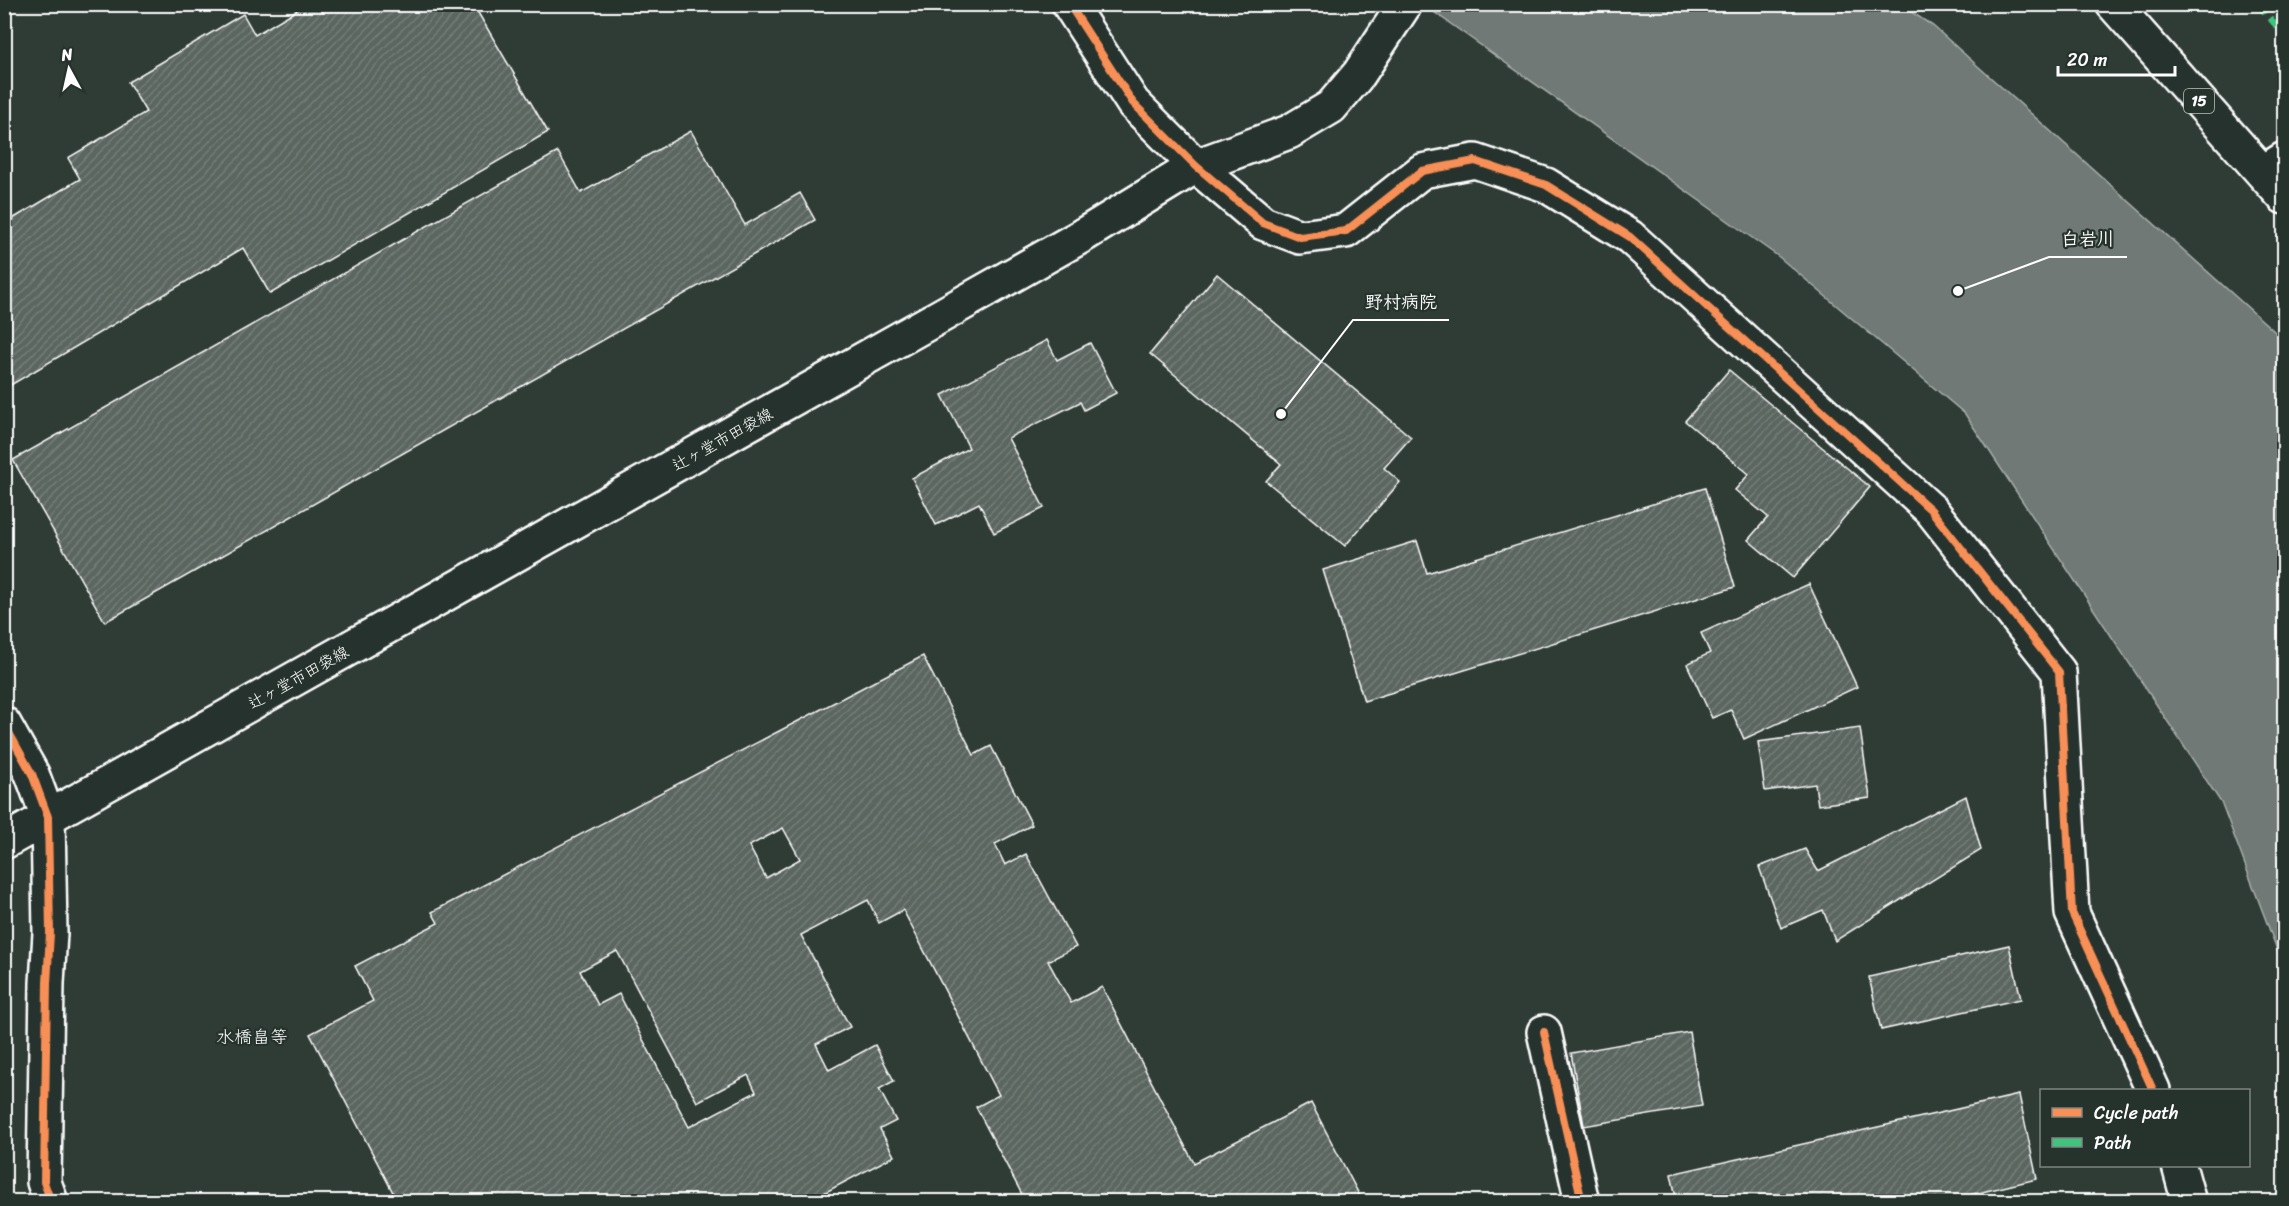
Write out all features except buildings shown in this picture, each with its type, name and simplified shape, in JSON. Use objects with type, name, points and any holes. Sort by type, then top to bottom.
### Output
[{"type":"street","points":[[1069,4],[1133,103],[1196,166],[1263,223],[1300,237],[1346,231],[1422,171],[1475,160],[1546,185],[1630,237],[1931,510],[2059,672],[2072,913],[2153,1089]]},
{"type":"street","name":"辻ヶ堂市田袋線","points":[[4,842],[976,296],[1080,237],[1196,166],[1289,132],[1331,107],[1359,74],[1406,4]]},
{"type":"street","name":"15","points":[[2113,4],[2274,165],[2284,197]]},
{"type":"street","points":[[4,724],[32,774],[48,817],[50,933],[44,1182],[51,1202]]},
{"type":"street","points":[[1544,1032],[1582,1202]]},
{"type":"street","points":[[2179,1167],[2188,1202]]},
{"type":"shaded area","points":[[1424,5],[1901,5],[1933,26],[2274,331],[2284,343],[2284,968],[2222,804],[1965,414],[1779,257]]},
{"type":"marked path","points":[[2258,4],[2284,35]]},
{"type":"cycle path","points":[[1069,4],[1133,103],[1196,166],[1263,223],[1300,237],[1346,231],[1422,171],[1475,161],[1546,185],[1630,237],[1931,510],[2059,672],[2072,913],[2153,1089]]},
{"type":"cycle path","points":[[4,724],[32,774],[48,817],[50,933],[44,1182],[51,1202]]},
{"type":"cycle path","points":[[1544,1032],[1582,1202]]},
{"type":"place","name":"白岩川","points":[[1958,291]]},
{"type":"place","name":"野村病院","points":[[1281,414]]},
{"type":"district","name":"水橋畠等","points":[[252,1037]]}]
